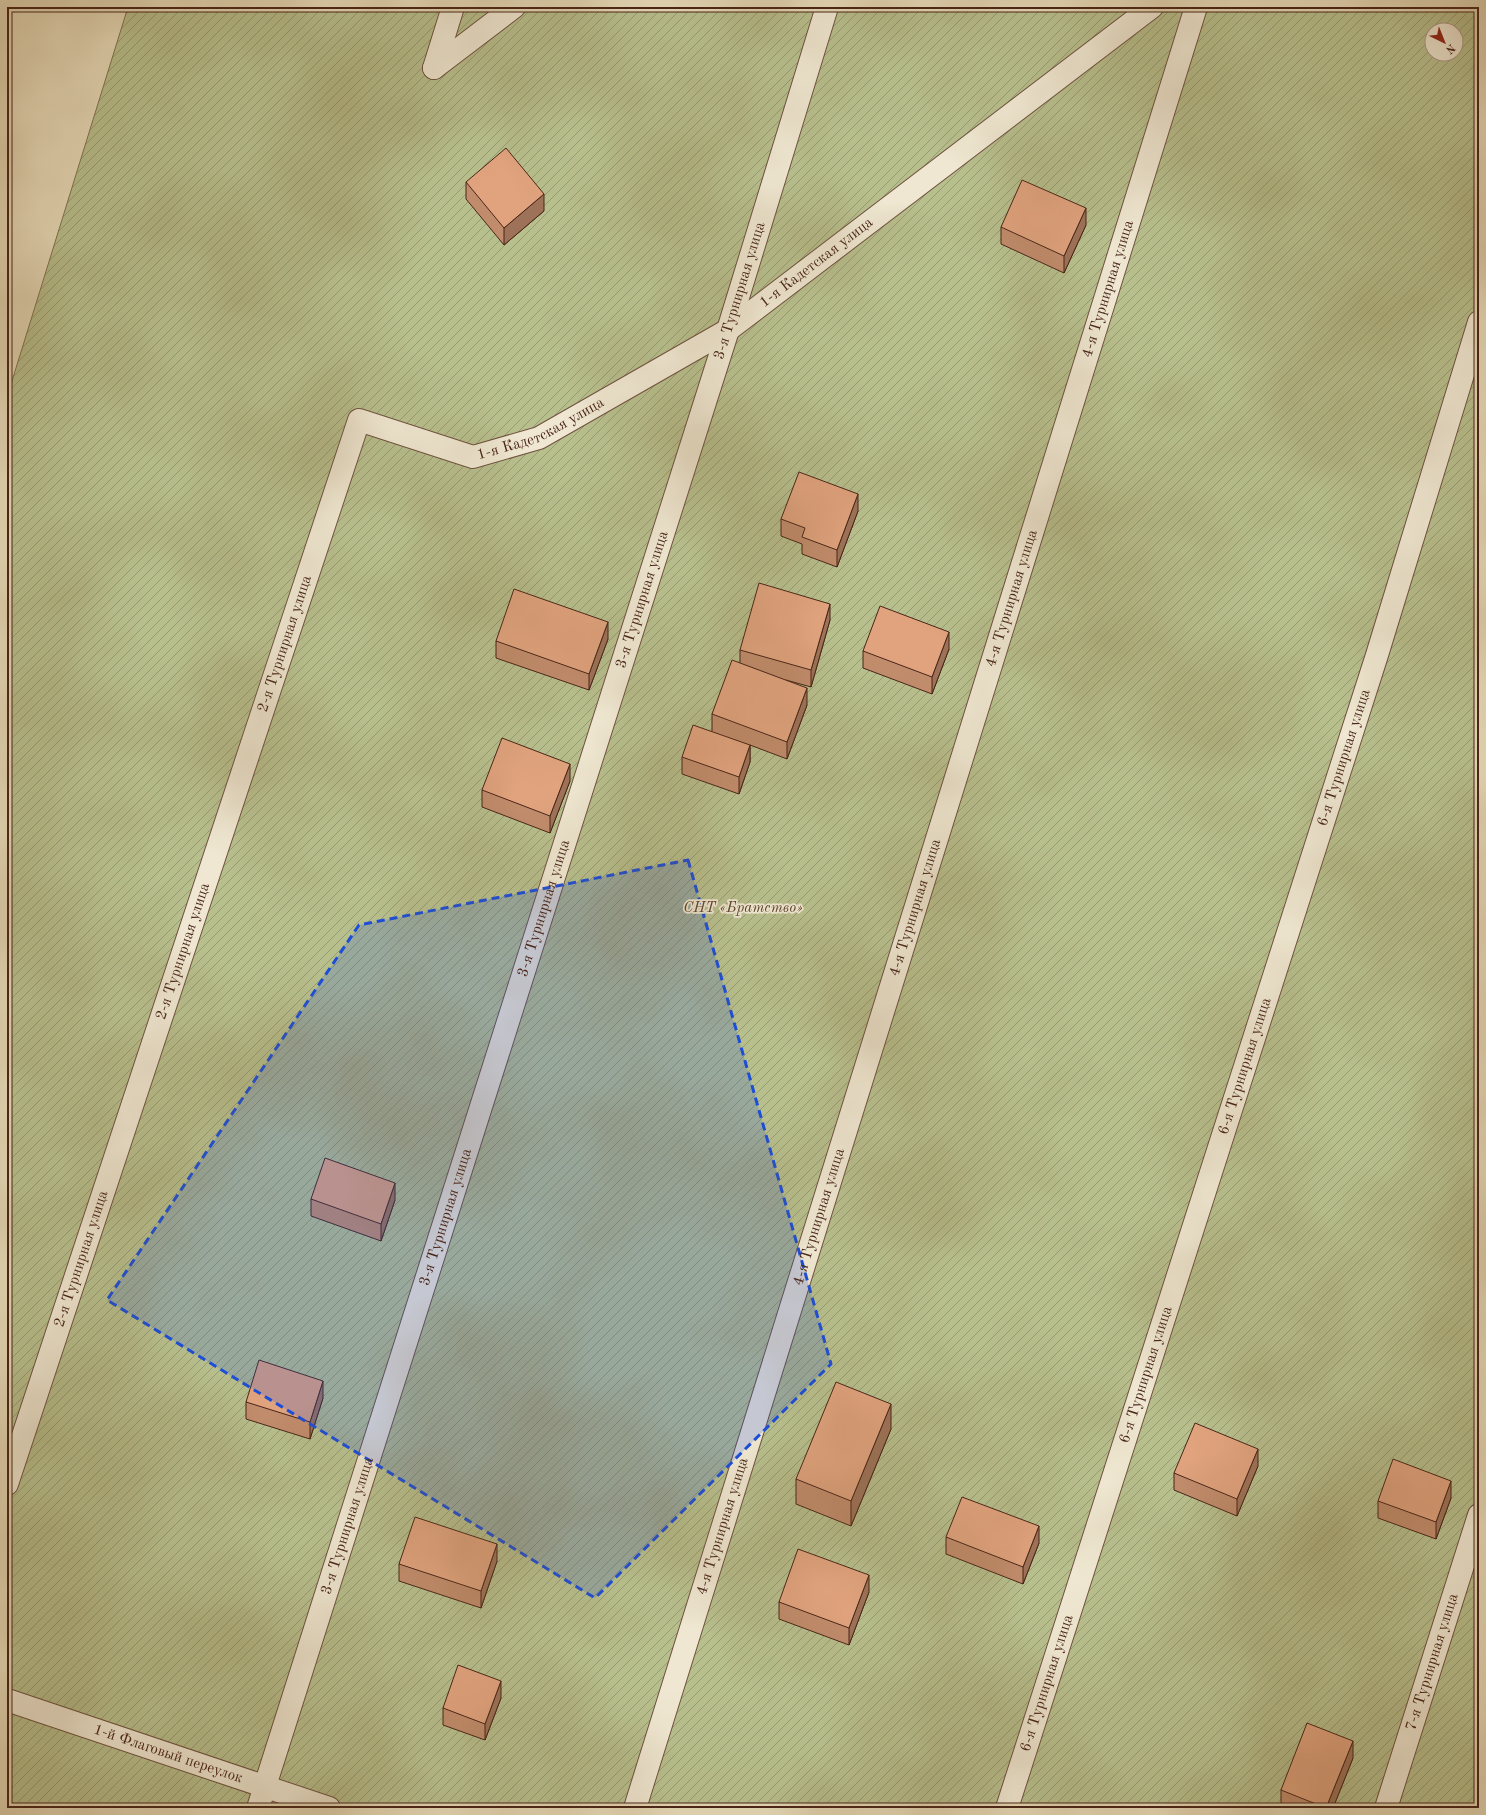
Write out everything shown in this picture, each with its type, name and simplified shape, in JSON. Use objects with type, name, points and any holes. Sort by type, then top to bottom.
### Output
[{"type":"lane","points":[[453,7],[434,68],[514,7]]},
{"type":"lane","name":"3-я Турнирная улица","points":[[258,1808],[728,330],[827,7]]},
{"type":"lane","name":"1-я Кадетская улица","points":[[359,420],[473,457],[539,438],[728,330],[1152,7]]},
{"type":"lane","name":"4-я Турнирная улица","points":[[635,1808],[1196,7]]},
{"type":"lane","name":"6-я Турнирная улица","points":[[1007,1808],[1377,656],[1479,322]]},
{"type":"lane","name":"2-я Турнирная улица","points":[[7,1484],[359,420]]},
{"type":"lane","name":"7-я Турнирная улица","points":[[1386,1808],[1479,1516]]},
{"type":"lane","name":"1-й Флаговый переулок","points":[[7,1700],[329,1808]]},
{"type":"highlighted area","points":[[688,860],[831,1364],[595,1598],[107,1300],[359,925]]},
{"type":"green space","name":"СНТ «Братство»","points":[[128,7],[1479,7],[1479,1808],[7,1808],[7,397]]},
{"type":"building","points":[[506,148],[544,194],[504,228],[466,182]]},
{"type":"building","points":[[1022,180],[1086,208],[1064,256],[1001,227]]},
{"type":"building","points":[[799,472],[858,494],[837,550],[802,537],[805,528],[781,519]]},
{"type":"building","points":[[759,583],[830,604],[811,670],[740,650]]},
{"type":"building","points":[[514,589],[608,622],[589,674],[496,641]]},
{"type":"building","points":[[880,606],[949,632],[932,677],[863,651]]},
{"type":"building","points":[[732,660],[807,688],[787,742],[712,714]]},
{"type":"building","points":[[693,725],[750,745],[739,777],[682,757]]},
{"type":"building","points":[[502,738],[570,764],[550,816],[482,790]]},
{"type":"building","points":[[325,1158],[395,1183],[381,1224],[311,1199]]},
{"type":"building","points":[[259,1360],[323,1381],[310,1422],[246,1402]]},
{"type":"building","points":[[836,1382],[891,1404],[851,1501],[796,1479]]},
{"type":"building","points":[[1195,1423],[1258,1449],[1237,1499],[1174,1473]]},
{"type":"building","points":[[1393,1459],[1451,1481],[1436,1522],[1378,1501]]},
{"type":"building","points":[[962,1497],[1039,1526],[1023,1567],[946,1537]]},
{"type":"building","points":[[415,1517],[497,1544],[481,1591],[399,1564]]},
{"type":"building","points":[[798,1549],[869,1575],[849,1628],[779,1602]]},
{"type":"building","points":[[458,1665],[501,1681],[485,1724],[443,1708]]},
{"type":"building","points":[[1307,1723],[1353,1741],[1326,1808],[1281,1790]]}]
